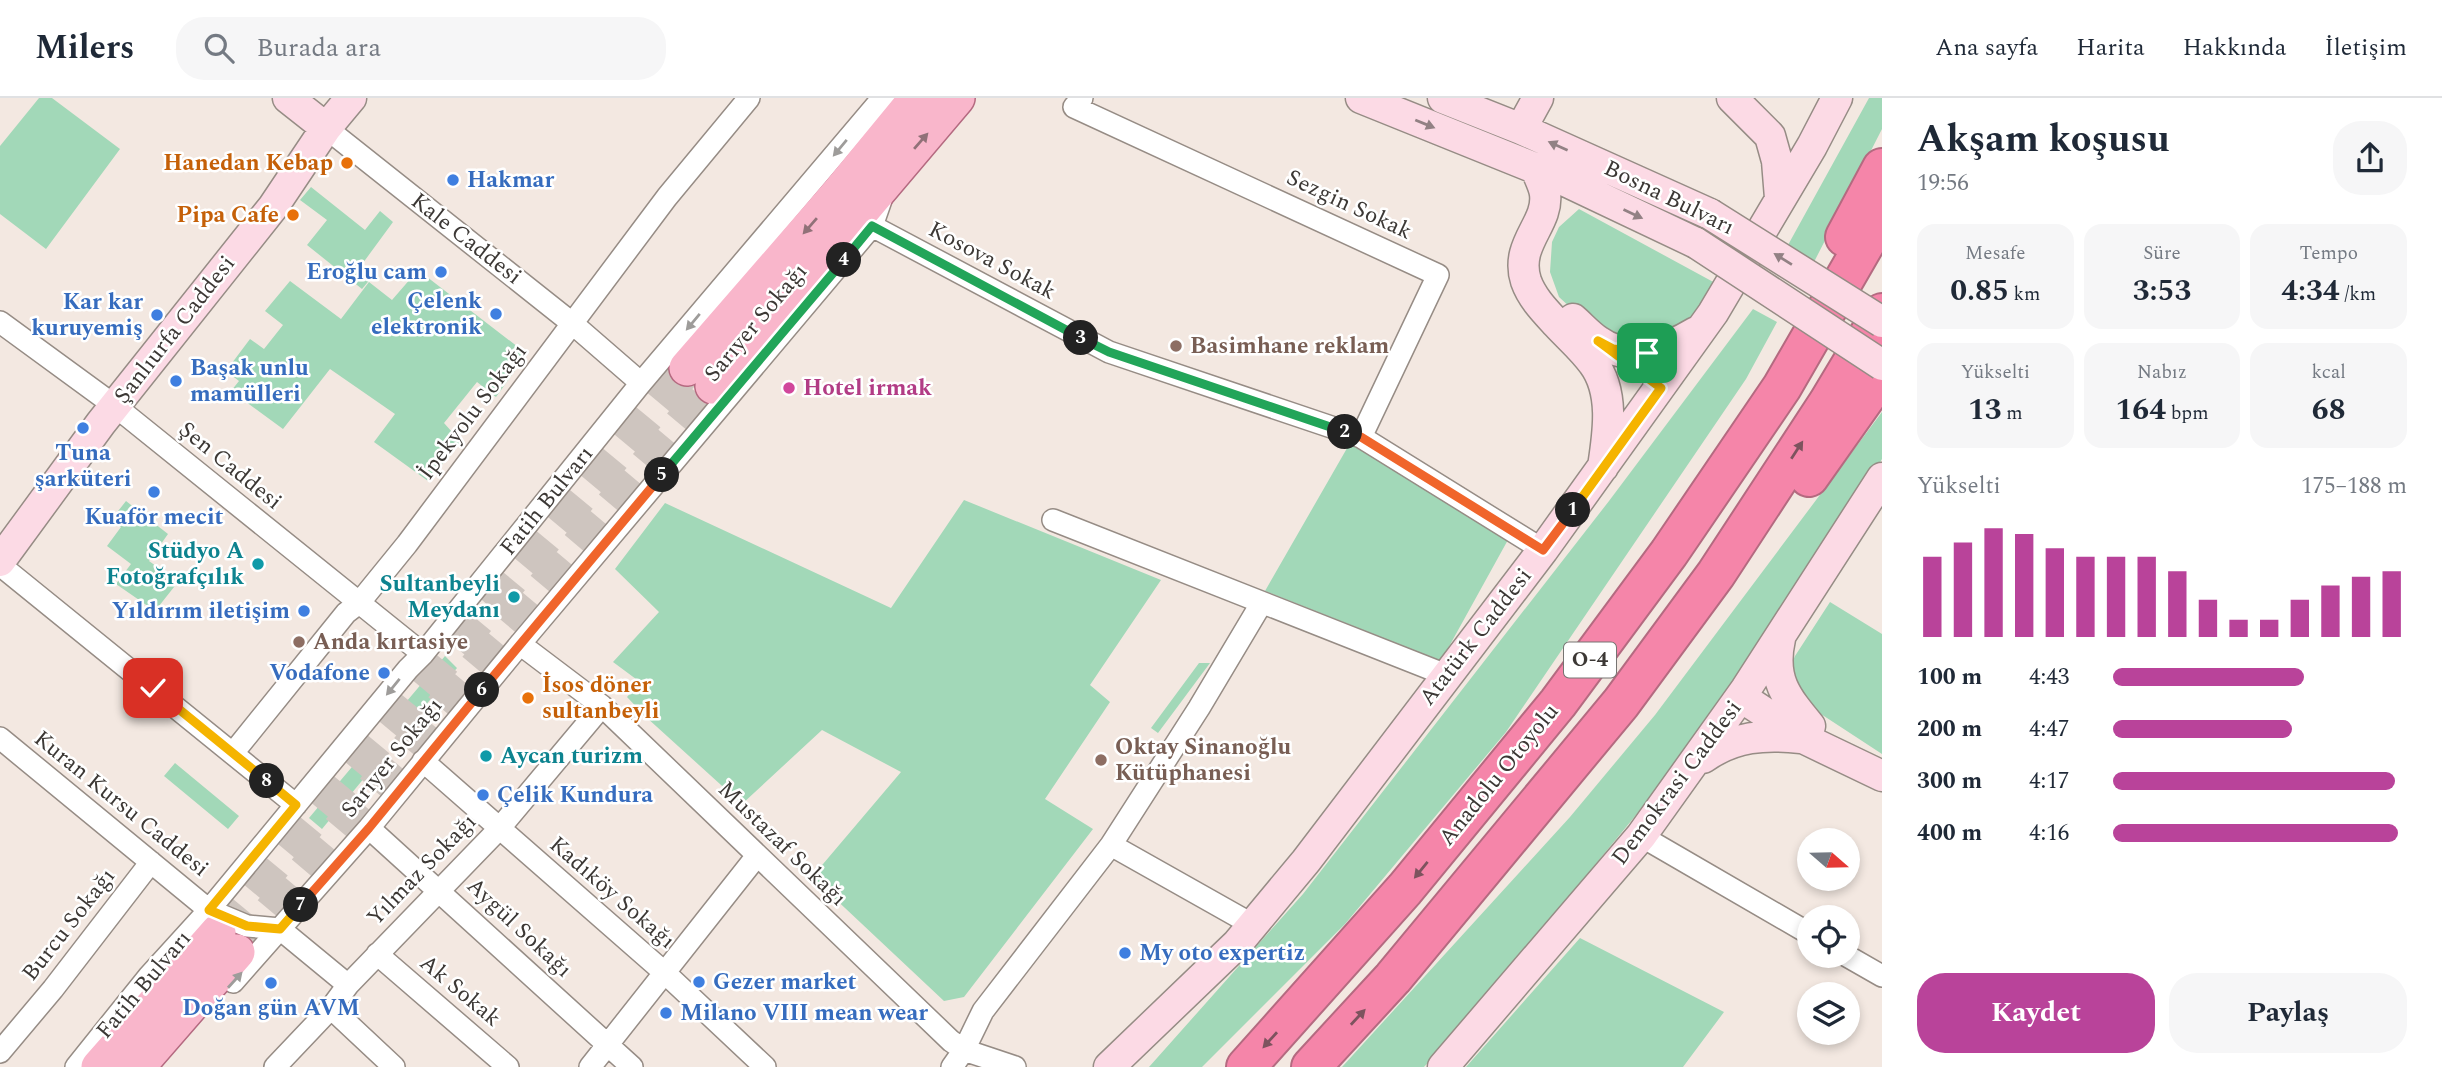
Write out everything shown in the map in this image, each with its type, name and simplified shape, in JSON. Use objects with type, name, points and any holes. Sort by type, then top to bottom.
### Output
[{"type":"highway","points":[[1558,703],[1747,399],[1847,233],[1882,168]]},
{"type":"highway","name":"Anadolu Otoyolu","points":[[1246,1067],[1405,889],[1558,703],[1669,553],[1782,387],[1882,214]]},
{"type":"highway","name":"Anadolu Otoyolu","points":[[1311,1067],[1393,978],[1621,703],[1716,574],[1828,402],[1882,313]]},
{"type":"highway","points":[[1393,978],[1641,711],[1882,374]]},
{"type":"main road","points":[[917,98],[838,194],[700,377],[888,179],[957,98]]},
{"type":"main road","name":"Fatih Bulvarı","points":[[99,1067],[221,931]]},
{"type":"main road","name":"Fatih Bulvarı","points":[[137,1067],[221,931]]},
{"type":"street","name":"Kale Caddesi","points":[[288,98],[573,324],[641,383]]},
{"type":"street","name":"Şanlıurfa Caddesi","points":[[0,563],[115,406],[273,207],[326,128],[351,98]]},
{"type":"street","name":"İpekyolu Sokağı","points":[[233,753],[346,613],[359,603],[407,544],[687,172],[749,98]]},
{"type":"street","name":"Bosna Bulvarı","points":[[1362,98],[1536,169],[1696,243],[1882,365]]},
{"type":"street","name":"Bosna Bulvarı","points":[[1443,98],[1521,129],[1710,214],[1882,322]]},
{"type":"street","points":[[1521,129],[1538,98]]},
{"type":"street","points":[[1734,98],[1812,146],[1853,98]]},
{"type":"street","points":[[1734,98],[1770,136],[1777,161],[1780,198]]},
{"type":"street","name":"Atatürk Caddesi","points":[[1110,1067],[1237,944],[1253,925],[1306,861],[1543,550],[1703,328],[1812,146],[1837,98]]},
{"type":"street","name":"Fatih Bulvarı","points":[[76,1067],[149,976],[221,931],[296,805],[408,669],[424,654],[641,383],[880,99]]},
{"type":"street","name":"Sezgin Sokak","points":[[1078,103],[1438,275],[1361,437]]},
{"type":"street","points":[[1536,169],[1546,196],[1524,251],[1523,267],[1527,282],[1542,308],[1654,398]]},
{"type":"street","name":"Sarıyer Sokağı","points":[[157,1067],[369,828],[520,644],[872,226],[888,179]]},
{"type":"street","points":[[1584,191],[1556,219],[1543,246],[1541,276],[1552,299],[1596,353],[1609,415],[1602,470]]},
{"type":"street","name":"Kosova Sokak","points":[[872,226],[1109,352],[1361,437],[1543,550]]},
{"type":"street","name":"Şen Caddesi","points":[[0,322],[115,406],[424,654]]},
{"type":"street","points":[[1596,353],[1613,349],[1647,353],[1664,350],[1703,328]]},
{"type":"street","name":"Demokrasi Caddesi","points":[[1443,1067],[1641,836],[1744,693],[1882,478]]},
{"type":"street","points":[[1053,520],[1446,675]]},
{"type":"street","points":[[0,563],[296,805]]},
{"type":"street","points":[[958,1059],[983,1011],[1111,845],[1206,697],[1261,604]]},
{"type":"street","points":[[1780,638],[1777,661],[1781,684],[1808,733]]},
{"type":"street","name":"Mustazaf Sokağı","points":[[520,644],[602,706],[951,1041],[958,1059],[1015,1067]]},
{"type":"street","points":[[1744,693],[1873,772]]},
{"type":"street","name":"Yılmaz Sokağı","points":[[275,1067],[377,954],[498,830],[602,706]]},
{"type":"street","points":[[1694,764],[1723,745],[1744,738],[1808,733]]},
{"type":"street","name":"Kuran Kursu Caddesi","points":[[0,738],[151,862],[221,931],[247,926],[280,929]]},
{"type":"street","name":"Kadıköy Sokağı","points":[[423,761],[498,830],[665,973],[765,1067]]},
{"type":"street","name":"Aygül Sokağı","points":[[369,828],[632,1067]]},
{"type":"street","points":[[1641,836],[1797,926]]},
{"type":"street","points":[[1111,845],[1253,925]]},
{"type":"street","points":[[590,1067],[756,856]]},
{"type":"street","name":"Burcu Sokağı","points":[[0,1052],[53,989],[151,862]]},
{"type":"street","points":[[280,929],[348,985]]},
{"type":"street","name":"Ak Sokak","points":[[377,954],[509,1067]]},
{"type":"street","points":[[1860,963],[1882,976]]},
{"type":"street","points":[[331,1007],[394,1067]]},
{"type":"green space","points":[[39,98],[52,98],[120,149],[46,249],[0,214],[0,146]]},
{"type":"green space","points":[[1869,98],[1882,98],[1882,129],[1814,262],[1788,245]]},
{"type":"green space","points":[[311,187],[365,230],[380,211],[393,222],[360,267],[372,277],[362,289],[307,245],[327,220],[300,200]]},
{"type":"green space","points":[[1579,209],[1717,284],[1675,344],[1609,343],[1559,297],[1550,272],[1552,242],[1559,227]]},
{"type":"green space","points":[[418,270],[527,354],[496,397],[477,382],[444,423],[461,442],[428,481],[374,442],[395,414],[330,369],[283,429],[231,391],[239,381],[226,371],[250,339],[264,349],[283,325],[265,311],[290,281],[341,319],[369,282],[392,300]]},
{"type":"green space","points":[[1753,309],[1777,322],[1746,379],[1506,732],[1345,924],[1202,1067],[1149,1067],[1303,894],[1609,501]]},
{"type":"green space","points":[[1882,412],[1882,459],[1847,521],[1729,697],[1478,1007],[1424,1067],[1342,1067],[1570,817],[1655,715]]},
{"type":"green space","points":[[1350,443],[1509,538],[1441,661],[1265,591]]},
{"type":"green space","points":[[964,500],[1161,580],[1090,685],[1110,702],[1045,799],[1093,829],[964,997],[944,1001],[812,877],[901,772],[822,730],[742,804],[627,697],[640,682],[613,662],[659,612],[615,569],[665,503],[891,608]]},
{"type":"green space","points":[[126,501],[168,534],[149,561],[178,582],[155,611],[116,584],[131,564],[107,546],[121,527],[111,520]]},
{"type":"green space","points":[[1830,602],[1882,634],[1882,754],[1801,701],[1788,674],[1795,656]]},
{"type":"green space","points":[[445,656],[457,668],[403,732],[390,721]]},
{"type":"green space","points":[[1199,663],[1210,663],[1158,733],[1151,728]]},
{"type":"green space","points":[[362,755],[375,765],[322,829],[309,818]]},
{"type":"green space","points":[[175,763],[239,816],[228,829],[164,776]]},
{"type":"green space","points":[[1580,938],[1724,1012],[1683,1067],[1466,1067]]},
{"type":"tunnel","points":[[218,932],[687,368]]},
{"type":"tunnel","points":[[237,952],[713,386]]},
{"type":"place","name":"Hanedan Kebap","points":[[347,163]]},
{"type":"place","name":"Hakmar","points":[[453,180]]},
{"type":"place","name":"Pipa Cafe","points":[[293,215]]},
{"type":"place","name":"Eroğlu cam","points":[[441,272]]},
{"type":"place","name":"Çelenk elektronik","points":[[496,314]]},
{"type":"place","name":"Kar kar kuruyemiş","points":[[157,315]]},
{"type":"place","name":"Basimhane reklam","points":[[1176,346]]},
{"type":"place","name":"Başak unlu mamülleri","points":[[176,381]]},
{"type":"place","name":"Hotel irmak","points":[[789,388]]},
{"type":"place","name":"Tuna şarküteri","points":[[83,428]]},
{"type":"place","name":"Kuaför mecit","points":[[154,492]]},
{"type":"place","name":"Stüdyo A Fotoğrafçılık","points":[[258,564]]},
{"type":"place","name":"Sultanbeyli Meydanı","points":[[514,597]]},
{"type":"place","name":"Yıldırım iletişim","points":[[304,611]]},
{"type":"place","name":"Anda kırtasiye","points":[[299,642]]},
{"type":"place","name":"Vodafone","points":[[384,673]]},
{"type":"place","name":"İsos döner sultanbeyli","points":[[528,698]]},
{"type":"place","name":"Aycan turizm","points":[[486,756]]},
{"type":"place","name":"Oktay Sinanoğlu Kütüphanesi","points":[[1101,760]]},
{"type":"place","name":"Çelik Kundura","points":[[483,795]]},
{"type":"place","name":"My oto expertiz","points":[[1125,953]]},
{"type":"place","name":"Gezer market","points":[[699,982]]},
{"type":"place","name":"Doğan gün AVM","points":[[271,983]]},
{"type":"place","name":"Milano VIII mean wear","points":[[666,1013]]},
{"type":"route","points":[[153,688],[296,805],[209,910],[247,926],[280,929],[369,828],[520,644],[872,226],[1109,352],[1361,437],[1543,550],[1661,388],[1598,341],[1613,349],[1647,353]]}]
